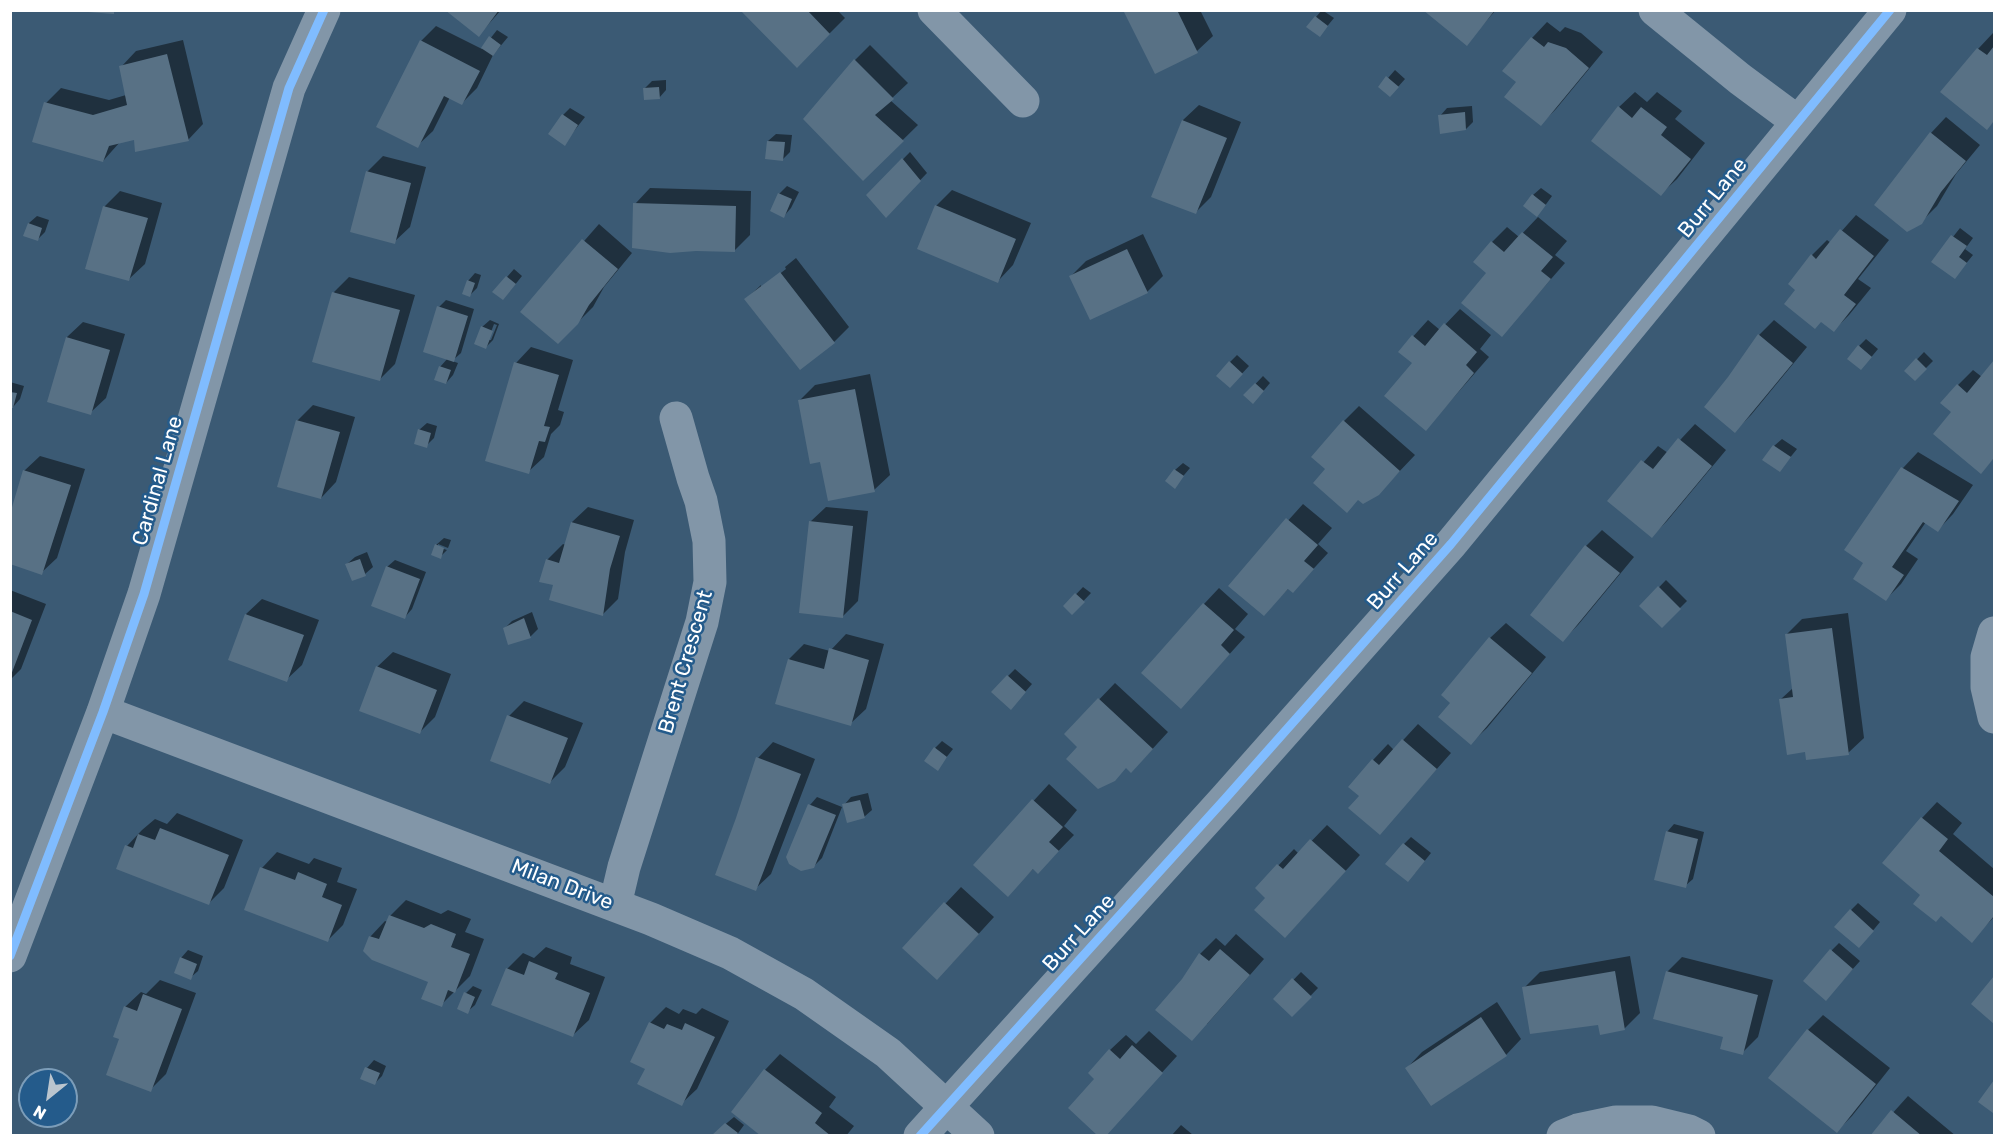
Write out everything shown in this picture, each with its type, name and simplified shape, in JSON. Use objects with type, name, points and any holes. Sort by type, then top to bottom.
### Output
[{"type":"street","name":"Cardinal Lane","points":[[10,956],[144,594],[288,88],[324,10]]},
{"type":"street","points":[[934,10],[1023,101]]},
{"type":"street","points":[[1655,10],[1740,79],[1798,122]]},
{"type":"street","name":"Burr Lane","points":[[920,1136],[1226,800],[1451,544],[1890,10]]},
{"type":"street","name":"Brent Crescent","points":[[615,905],[624,867],[702,622],[710,582],[709,541],[703,511],[676,418]]},
{"type":"street","points":[[1995,633],[1987,657],[1987,687],[1995,717]]},
{"type":"street","name":"Milan Drive","points":[[102,712],[615,905],[730,953],[804,994],[888,1053],[978,1136]]},
{"type":"street","points":[[1563,1136],[1578,1130],[1616,1122],[1652,1122],[1689,1131],[1699,1136]]},
{"type":"building","points":[[88,10],[114,10],[114,14],[88,12]]},
{"type":"building","points":[[445,10],[499,10],[479,37]]},
{"type":"building","points":[[740,10],[807,10],[830,34],[797,68]]},
{"type":"building","points":[[1126,10],[1177,10],[1198,53],[1155,74],[1124,12]]},
{"type":"building","points":[[1423,10],[1495,10],[1467,46]]},
{"type":"building","points":[[1315,16],[1328,26],[1320,37],[1306,27]]},
{"type":"building","points":[[489,36],[501,45],[493,56],[481,48]]},
{"type":"building","points":[[1531,37],[1544,47],[1548,42],[1566,48],[1589,68],[1541,126],[1504,97],[1516,82],[1502,71]]},
{"type":"building","points":[[420,40],[480,71],[462,105],[444,96],[418,148],[376,127]]},
{"type":"building","points":[[1994,46],[1994,121],[1987,130],[1940,92],[1977,48],[1987,55]]},
{"type":"building","points":[[167,54],[189,141],[135,152],[134,140],[109,146],[103,162],[32,142],[44,102],[93,115],[127,105],[119,66]]},
{"type":"building","points":[[854,59],[894,99],[875,115],[904,141],[863,181],[803,119]]},
{"type":"building","points":[[1386,76],[1399,87],[1390,97],[1378,87]]},
{"type":"building","points":[[659,87],[660,99],[644,100],[643,88]]},
{"type":"building","points":[[1618,106],[1632,118],[1641,107],[1667,127],[1661,135],[1691,159],[1661,196],[1591,141]]},
{"type":"building","points":[[1465,112],[1466,130],[1440,134],[1438,115]]},
{"type":"building","points":[[562,114],[578,125],[565,146],[548,134]]},
{"type":"building","points":[[1182,120],[1227,138],[1196,214],[1151,197]]},
{"type":"building","points":[[1930,132],[1966,161],[1941,192],[1922,224],[1907,232],[1874,205]]},
{"type":"building","points":[[767,141],[785,142],[783,161],[765,159]]},
{"type":"building","points":[[902,158],[921,181],[886,218],[866,195]]},
{"type":"building","points":[[366,171],[411,183],[395,244],[350,232]]},
{"type":"building","points":[[778,193],[792,199],[784,218],[770,211]]},
{"type":"building","points":[[1532,194],[1546,205],[1537,217],[1523,206]]},
{"type":"building","points":[[633,203],[736,206],[735,252],[670,253],[632,248]]},
{"type":"building","points":[[935,205],[1016,239],[998,283],[917,249]]},
{"type":"building","points":[[103,206],[148,218],[129,281],[85,269]]},
{"type":"building","points":[[28,223],[42,228],[38,241],[23,236]]},
{"type":"building","points":[[1840,229],[1874,256],[1844,295],[1856,304],[1834,332],[1821,322],[1815,329],[1784,304],[1795,290],[1788,284],[1811,254],[1816,259]]},
{"type":"building","points":[[1522,232],[1553,257],[1541,271],[1551,279],[1502,337],[1461,303],[1486,273],[1473,262],[1491,241],[1504,252]]},
{"type":"building","points":[[1951,235],[1967,246],[1959,257],[1967,263],[1955,279],[1931,262]]},
{"type":"building","points":[[582,239],[618,269],[589,305],[578,324],[558,344],[520,312]]},
{"type":"building","points":[[1127,249],[1148,293],[1090,320],[1069,276]]},
{"type":"building","points":[[780,272],[835,343],[800,370],[744,299]]},
{"type":"building","points":[[506,276],[516,284],[503,300],[492,292]]},
{"type":"building","points":[[467,280],[475,283],[470,297],[462,294]]},
{"type":"building","points":[[332,292],[400,310],[380,381],[312,362]]},
{"type":"building","points":[[437,306],[468,316],[454,362],[423,352]]},
{"type":"building","points":[[1444,323],[1477,352],[1466,365],[1474,373],[1426,431],[1384,396],[1412,363],[1398,352],[1412,335],[1425,346]]},
{"type":"building","points":[[481,326],[493,331],[486,349],[474,344]]},
{"type":"building","points":[[1758,334],[1793,363],[1735,433],[1704,407]]},
{"type":"building","points":[[66,337],[110,350],[91,415],[47,402]]},
{"type":"building","points":[[1858,345],[1872,357],[1861,370],[1847,359]]},
{"type":"building","points":[[1916,358],[1927,369],[1915,381],[1904,371]]},
{"type":"building","points":[[1994,360],[1994,458],[1981,474],[1933,434],[1951,412],[1940,403],[1957,384],[1967,393]]},
{"type":"building","points":[[1229,361],[1243,374],[1230,388],[1216,376]]},
{"type":"building","points":[[514,362],[559,375],[544,426],[550,427],[545,442],[539,441],[529,474],[485,461]]},
{"type":"building","points":[[439,366],[451,370],[446,384],[434,380]]},
{"type":"building","points":[[1255,383],[1264,391],[1253,404],[1243,395]]},
{"type":"building","points":[[855,389],[875,492],[828,501],[820,462],[810,464],[798,400]]},
{"type":"building","points":[[10,392],[17,393],[13,408],[10,408]]},
{"type":"building","points":[[296,420],[340,432],[321,499],[277,487]]},
{"type":"building","points":[[1343,420],[1400,471],[1379,495],[1363,504],[1358,500],[1347,513],[1313,483],[1325,469],[1311,457]]},
{"type":"building","points":[[418,429],[431,433],[427,448],[414,444]]},
{"type":"building","points":[[1678,438],[1712,466],[1652,538],[1607,501],[1641,460],[1653,469]]},
{"type":"building","points":[[1773,445],[1791,457],[1780,472],[1762,460]]},
{"type":"building","points":[[1901,467],[1959,501],[1938,532],[1923,522],[1892,567],[1904,575],[1886,601],[1853,579],[1863,563],[1844,550]]},
{"type":"building","points":[[1174,469],[1184,476],[1175,489],[1165,481]]},
{"type":"building","points":[[23,470],[71,485],[42,575],[10,564],[10,514]]},
{"type":"building","points":[[1286,518],[1318,545],[1304,561],[1314,569],[1293,593],[1288,589],[1264,616],[1228,586]]},
{"type":"building","points":[[809,521],[853,526],[843,618],[799,613]]},
{"type":"building","points":[[571,522],[620,536],[610,569],[603,616],[549,600],[553,585],[539,582],[546,559],[559,563]]},
{"type":"building","points":[[435,544],[444,548],[441,559],[431,555]]},
{"type":"building","points":[[1585,545],[1620,573],[1563,642],[1530,615]]},
{"type":"building","points":[[360,559],[366,576],[352,581],[345,564]]},
{"type":"building","points":[[386,566],[420,579],[405,619],[371,606]]},
{"type":"building","points":[[1658,586],[1681,609],[1662,628],[1639,606]]},
{"type":"building","points":[[1075,593],[1085,602],[1072,615],[1063,606]]},
{"type":"building","points":[[1203,603],[1234,630],[1221,645],[1230,654],[1181,709],[1141,673]]},
{"type":"building","points":[[10,611],[32,620],[11,675],[10,674]]},
{"type":"building","points":[[245,614],[304,635],[287,682],[228,660]]},
{"type":"building","points":[[524,618],[531,638],[508,645],[503,628]]},
{"type":"building","points":[[1832,628],[1849,755],[1806,760],[1805,752],[1787,755],[1779,699],[1793,697],[1785,634]]},
{"type":"building","points":[[1489,637],[1532,673],[1471,745],[1438,717],[1450,703],[1441,695]]},
{"type":"building","points":[[829,648],[869,660],[851,726],[775,704],[788,659],[824,669]]},
{"type":"building","points":[[376,666],[437,690],[420,734],[359,711]]},
{"type":"building","points":[[1007,675],[1026,692],[1011,710],[991,692]]},
{"type":"building","points":[[1098,698],[1153,749],[1131,773],[1126,768],[1115,781],[1098,789],[1066,759],[1077,747],[1064,734]]},
{"type":"building","points":[[507,715],[568,738],[550,784],[490,761]]},
{"type":"building","points":[[1402,739],[1437,769],[1380,835],[1348,808],[1359,796],[1348,787],[1372,759],[1379,765]]},
{"type":"building","points":[[934,747],[947,757],[938,771],[924,761]]},
{"type":"building","points":[[756,757],[801,774],[756,891],[715,875]]},
{"type":"building","points":[[1032,799],[1063,827],[1049,842],[1059,851],[1038,874],[1033,869],[1008,897],[973,865]]},
{"type":"building","points":[[860,800],[865,818],[847,823],[842,804]]},
{"type":"building","points":[[808,804],[836,815],[814,868],[801,871],[789,864],[786,857]]},
{"type":"building","points":[[1921,817],[1948,839],[1939,851],[1994,897],[1994,916],[1972,943],[1941,916],[1936,922],[1913,904],[1920,895],[1882,863]]},
{"type":"building","points":[[160,828],[229,855],[209,905],[116,869],[125,845],[133,848],[138,834],[155,840]]},
{"type":"building","points":[[1666,831],[1698,839],[1686,888],[1654,880]]},
{"type":"building","points":[[1310,839],[1346,871],[1285,938],[1254,910],[1265,898],[1255,888],[1277,864],[1283,869]]},
{"type":"building","points":[[1403,843],[1425,861],[1408,882],[1385,864]]},
{"type":"building","points":[[260,867],[295,880],[298,872],[327,884],[322,897],[342,905],[328,942],[244,910]]},
{"type":"building","points":[[944,902],[979,934],[937,980],[902,948]]},
{"type":"building","points":[[1850,909],[1874,931],[1859,948],[1834,927]]},
{"type":"building","points":[[389,915],[424,928],[431,924],[456,934],[451,947],[470,954],[455,993],[448,990],[442,1007],[421,999],[428,982],[372,960],[363,951],[369,936],[379,939]]},
{"type":"building","points":[[1220,949],[1250,975],[1192,1041],[1155,1010],[1182,979],[1199,953],[1209,961]]},
{"type":"building","points":[[1830,949],[1853,969],[1826,1001],[1803,981]]},
{"type":"building","points":[[180,957],[197,964],[191,980],[174,973]]},
{"type":"building","points":[[529,961],[558,973],[555,979],[590,993],[573,1037],[491,1005],[506,968],[524,975]]},
{"type":"building","points":[[1615,971],[1625,1030],[1600,1035],[1598,1025],[1530,1034],[1522,987]]},
{"type":"building","points":[[1666,971],[1758,995],[1743,1055],[1720,1049],[1723,1037],[1653,1019]]},
{"type":"building","points":[[1994,976],[1994,1024],[1971,1004]]},
{"type":"building","points":[[1292,978],[1312,997],[1292,1017],[1273,999]]},
{"type":"building","points":[[464,992],[475,997],[468,1014],[457,1009]]},
{"type":"building","points":[[143,994],[182,1009],[151,1092],[106,1075],[119,1039],[113,1037],[124,1006],[137,1011]]},
{"type":"building","points":[[1481,1017],[1507,1056],[1431,1106],[1405,1068]]},
{"type":"building","points":[[649,1022],[664,1029],[667,1024],[682,1030],[685,1023],[715,1037],[682,1106],[637,1084],[645,1069],[630,1062]]},
{"type":"building","points":[[1807,1029],[1876,1084],[1837,1133],[1768,1078]]},
{"type":"building","points":[[1132,1045],[1163,1073],[1106,1136],[1098,1136],[1068,1108],[1094,1079],[1088,1073],[1109,1049],[1120,1059]]},
{"type":"building","points":[[365,1067],[380,1073],[375,1085],[360,1079]]},
{"type":"building","points":[[764,1069],[822,1113],[815,1123],[831,1136],[761,1136],[731,1112]]},
{"type":"building","points":[[1994,1080],[1994,1110],[1993,1113],[1978,1102]]},
{"type":"building","points":[[1891,1110],[1922,1136],[1870,1136]]},
{"type":"building","points":[[725,1123],[738,1133],[736,1136],[711,1136]]},
{"type":"cycle path","points":[[10,956],[103,712],[144,594],[289,88],[324,10]]},
{"type":"cycle path","points":[[920,1136],[1225,799],[1451,544],[1890,10]]}]
